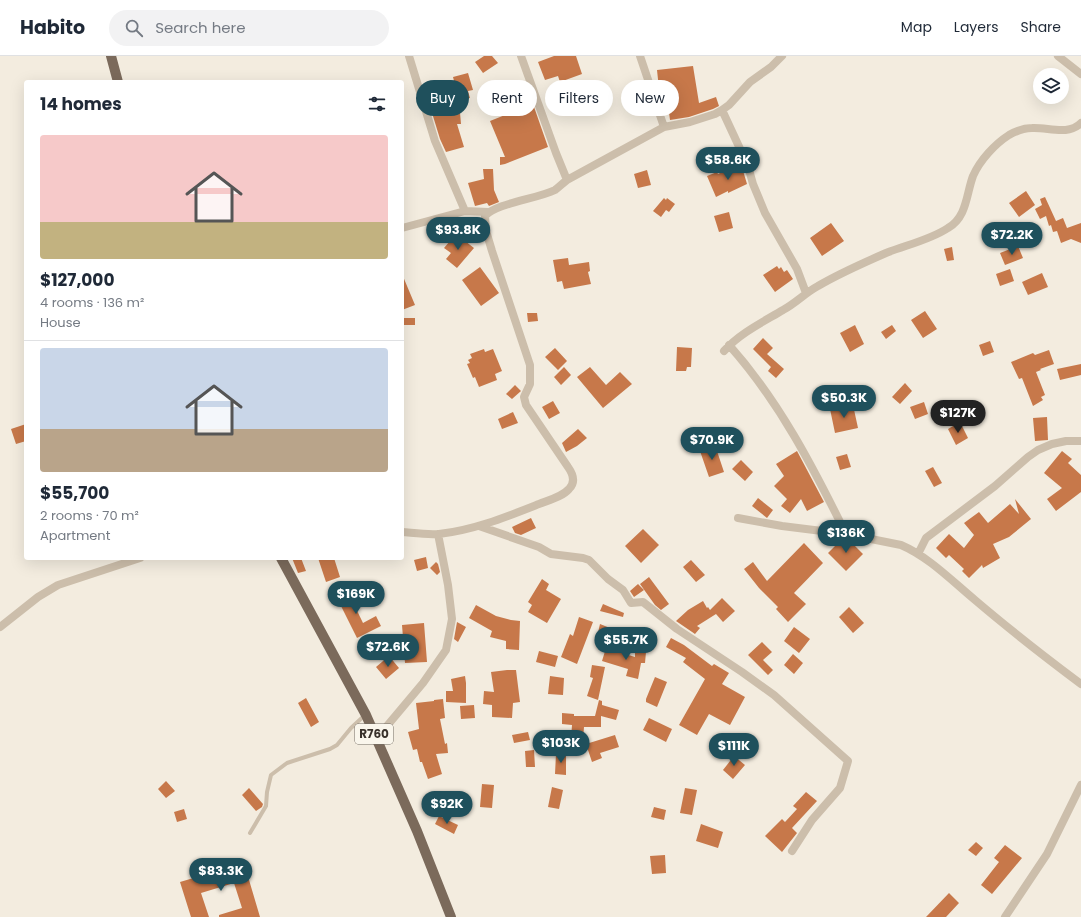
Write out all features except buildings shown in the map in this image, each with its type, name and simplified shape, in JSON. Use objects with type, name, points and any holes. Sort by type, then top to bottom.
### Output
[{"type":"main road","points":[[111,56],[117,80]]},
{"type":"main road","name":"R760","points":[[282,560],[366,715],[417,831],[451,917]]},
{"type":"street","points":[[409,56],[435,140],[465,211]]},
{"type":"street","points":[[521,56],[567,180]]},
{"type":"street","points":[[640,56],[664,127]]},
{"type":"street","points":[[404,227],[465,211],[488,212],[556,190],[567,180],[664,127],[690,122],[722,110],[729,105],[750,82],[771,67],[782,56]]},
{"type":"street","points":[[1058,56],[1081,74]]},
{"type":"street","points":[[722,110],[748,166],[753,184],[766,213],[796,270],[806,293]]},
{"type":"street","points":[[846,534],[821,482],[790,427],[748,366],[727,348],[752,328],[785,310],[806,293],[837,276],[901,247],[930,237],[949,228],[962,214],[971,181],[979,165],[996,145],[1008,136],[1020,130],[1031,128],[1063,131],[1071,129],[1081,123]]},
{"type":"street","points":[[404,532],[438,534],[493,522],[560,496],[570,488],[573,481],[573,477],[568,467],[526,405],[524,397],[530,384],[530,365],[488,237],[485,216],[488,212]]},
{"type":"street","points":[[918,554],[926,538],[995,486],[1038,450],[1052,444],[1066,441],[1081,441]]},
{"type":"street","points":[[738,518],[782,526],[846,534],[901,545],[918,554],[1081,684]]},
{"type":"street","points":[[479,526],[539,547],[551,554],[589,560],[608,579],[624,590],[631,603],[643,602],[677,629],[742,672],[793,711],[848,761],[840,788],[812,820],[792,851]]},
{"type":"street","points":[[376,739],[423,683],[446,650],[452,619],[448,585],[438,534]]},
{"type":"street","points":[[0,627],[38,597],[58,585],[134,560]]},
{"type":"street","points":[[1005,917],[1047,854],[1081,785]]},
{"type":"lane","points":[[250,833],[266,806],[267,792],[271,775],[287,763],[337,745],[351,728],[366,715]]}]
